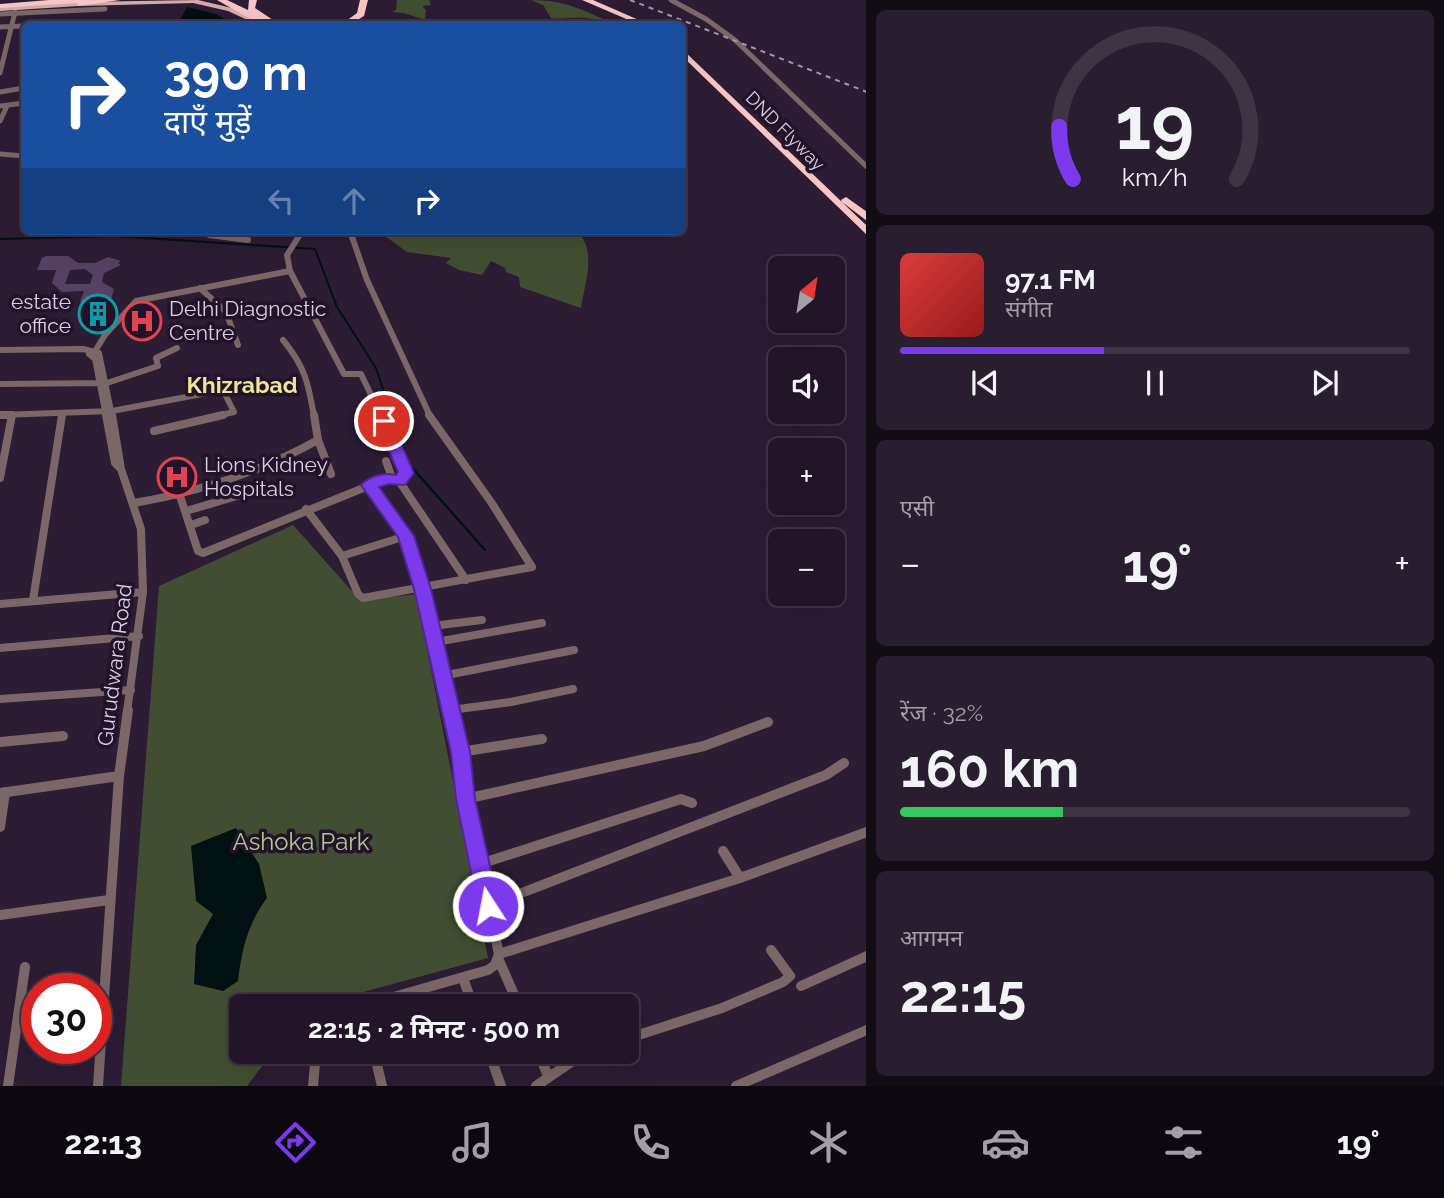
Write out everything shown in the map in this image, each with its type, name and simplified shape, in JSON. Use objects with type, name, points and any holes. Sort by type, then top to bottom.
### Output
[{"type":"highway","points":[[0,7],[49,0]]},
{"type":"highway","points":[[0,7],[88,0]]},
{"type":"highway","points":[[79,1],[116,0]]},
{"type":"highway","points":[[221,0],[244,10],[259,21]]},
{"type":"highway","points":[[253,0],[251,9],[270,21]]},
{"type":"highway","points":[[350,21],[361,14],[364,0]]},
{"type":"highway","points":[[361,21],[369,14],[370,0]]},
{"type":"highway","points":[[586,0],[637,21]]},
{"type":"highway","points":[[602,0],[648,21]]},
{"type":"highway","name":"DND Flyway","points":[[686,45],[819,177],[866,218]]},
{"type":"highway","name":"DND Flyway","points":[[686,55],[866,232]]},
{"type":"main road","points":[[16,6],[34,0]]},
{"type":"main road","points":[[0,7],[79,1],[207,2],[256,21]]},
{"type":"street","points":[[671,0],[714,22],[730,34],[765,65],[866,167]]},
{"type":"street","points":[[0,73],[16,6],[105,9]]},
{"type":"street","points":[[0,27],[21,26]]},
{"type":"street","points":[[0,92],[21,88]]},
{"type":"street","points":[[0,121],[4,106]]},
{"type":"street","points":[[0,154],[21,156]]},
{"type":"street","points":[[209,235],[248,240]]},
{"type":"street","points":[[180,496],[198,551],[203,553],[369,485],[396,480],[406,468],[361,374],[344,374],[290,271],[287,257],[300,235]]},
{"type":"street","points":[[306,509],[342,556],[358,594],[363,598],[532,568],[491,502],[440,433],[420,398],[367,280],[351,235]]},
{"type":"street","points":[[0,353],[94,353],[105,335],[132,303],[290,271]]},
{"type":"street","points":[[200,288],[219,301],[233,327],[238,345]]},
{"type":"street","points":[[284,340],[300,361],[309,387],[318,440],[331,474]]},
{"type":"street","points":[[0,384],[103,383],[158,366],[156,358],[177,348]]},
{"type":"street","name":"Gurudwara Road","points":[[94,353],[103,383],[115,464],[121,469],[141,529],[143,592],[119,776],[98,1086]]},
{"type":"street","points":[[0,415],[108,412],[223,390],[234,412],[154,431]]},
{"type":"street","points":[[33,600],[62,413]]},
{"type":"street","points":[[0,478],[12,415]]},
{"type":"street","points":[[134,503],[180,496],[242,476],[318,440]]},
{"type":"street","points":[[386,461],[396,480],[419,506],[466,580]]},
{"type":"street","points":[[369,485],[406,536],[423,589],[460,752],[465,799],[499,956],[514,994]]},
{"type":"street","points":[[186,511],[244,494]]},
{"type":"street","points":[[191,525],[205,520]]},
{"type":"street","points":[[342,556],[406,536]]},
{"type":"street","points":[[0,604],[143,592]]},
{"type":"street","points":[[432,626],[482,620]]},
{"type":"street","points":[[436,642],[542,622]]},
{"type":"street","points":[[0,648],[139,636]]},
{"type":"street","points":[[442,676],[574,650]]},
{"type":"street","points":[[450,710],[511,702],[573,689]]},
{"type":"street","points":[[0,699],[131,690]]},
{"type":"street","points":[[465,799],[704,746],[768,722]]},
{"type":"street","points":[[0,742],[63,736]]},
{"type":"street","points":[[460,752],[542,739]]},
{"type":"street","points":[[488,906],[827,775],[844,763]]},
{"type":"street","points":[[0,827],[3,792],[119,776]]},
{"type":"street","points":[[480,864],[681,799],[692,803]]},
{"type":"street","points":[[406,994],[491,968],[499,956],[740,878],[866,832]]},
{"type":"street","points":[[723,851],[740,878]]},
{"type":"street","points":[[0,915],[109,900]]},
{"type":"street","points":[[639,1035],[722,1008],[782,982],[790,976],[771,950]]},
{"type":"street","points":[[801,986],[866,956]]},
{"type":"street","points":[[8,1086],[25,967]]},
{"type":"street","points":[[463,978],[469,994]]},
{"type":"street","points":[[736,1086],[866,1030]]},
{"type":"street","points":[[313,1086],[315,1064]]},
{"type":"street","points":[[377,1064],[382,1086]]},
{"type":"street","points":[[493,1064],[501,1086]]},
{"type":"street","points":[[543,1064],[548,1076]]},
{"type":"street","points":[[536,1086],[567,1064]]},
{"type":"green space","points":[[397,0],[429,0],[431,5],[422,6],[426,10],[425,20],[392,12],[396,10]]},
{"type":"green space","points":[[531,0],[565,4],[608,21],[551,18],[543,5]]},
{"type":"green space","points":[[384,235],[579,235],[588,256],[581,308],[520,287],[519,277],[506,272],[505,268],[491,261],[482,275],[459,270],[446,263],[451,258],[407,252]]},
{"type":"green space","name":"Ashoka Park","points":[[293,525],[360,600],[416,594],[488,958],[356,994],[229,994],[229,1064],[264,1064],[247,1086],[121,1086],[159,586]]},
{"type":"shaded area","points":[[187,7],[216,14],[228,21],[180,21]]},
{"type":"shaded area","points":[[236,828],[259,864],[267,898],[246,938],[238,981],[223,991],[194,984],[196,945],[213,914],[196,901],[191,846]]},
{"type":"building","points":[[68,256],[78,263],[95,263],[108,257],[121,261],[118,263],[121,265],[104,273],[102,282],[114,289],[110,304],[80,302],[84,291],[62,292],[52,283],[56,270],[37,270],[42,258]],"holes":[[[85,269],[93,275],[90,284],[65,284],[70,270]]]},
{"type":"waterway","points":[[0,239],[115,236],[315,249],[337,307],[376,368],[392,416]]},
{"type":"waterway","points":[[392,415],[408,463],[485,550]]},
{"type":"railway","points":[[630,0],[684,21]]},
{"type":"railway","points":[[686,22],[866,92]]},
{"type":"place","name":"estate office","points":[[98,314]]},
{"type":"place","name":"Delhi Diagnostic Centre","points":[[142,321]]},
{"type":"place","name":"Lions Kidney Hospitals","points":[[177,477]]},
{"type":"district","name":"Khizrabad","points":[[242,385]]},
{"type":"route","points":[[384,421],[406,473],[399,481],[388,478],[369,485],[406,536],[423,589],[460,752],[465,799],[488,906]]}]
